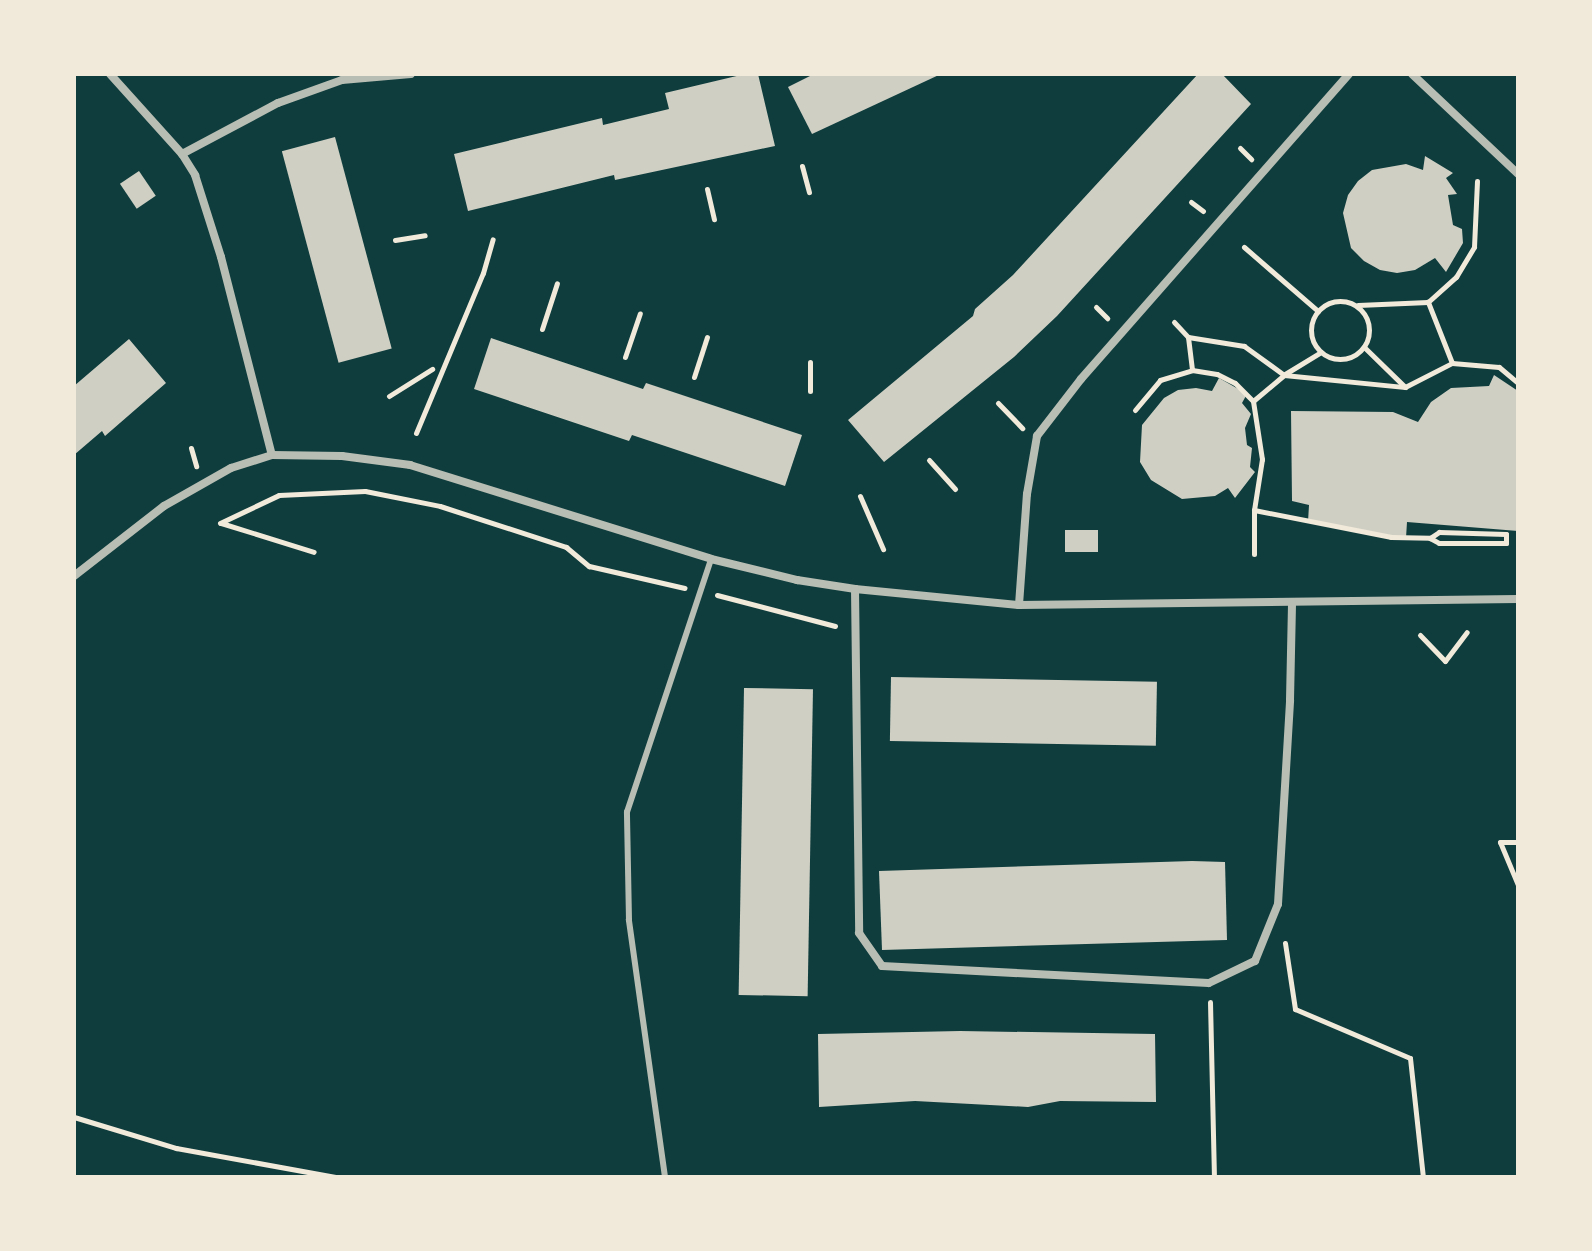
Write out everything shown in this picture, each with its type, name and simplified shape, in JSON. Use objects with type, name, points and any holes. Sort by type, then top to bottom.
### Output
[{"type":"street","points":[[110,74],[182,154],[195,175],[221,257],[272,455]]},
{"type":"street","points":[[182,154],[278,103],[329,85],[411,74]]},
{"type":"street","points":[[1019,605],[1027,494],[1037,436],[1081,379],[1349,74]]},
{"type":"street","points":[[1412,74],[1518,174]]},
{"type":"street","points":[[74,576],[164,506],[231,468],[272,455],[342,456],[410,465],[711,559],[797,580],[855,589],[1019,605],[1518,599]]},
{"type":"street","points":[[855,589],[859,933],[882,966],[1209,983],[1255,961],[1278,904],[1290,700],[1292,602]]},
{"type":"lane","points":[[665,1177],[629,920],[627,812],[711,559]]},
{"type":"path","points":[[802,166],[809,192]]},
{"type":"path","points":[[1357,305],[1364,312],[1370,330],[1364,347],[1349,358],[1339,359],[1321,352],[1311,335],[1311,325],[1318,311],[1339,300],[1357,305],[1428,302],[1456,277],[1474,247],[1477,181]]},
{"type":"path","points":[[707,189],[714,219]]},
{"type":"path","points":[[395,240],[425,235]]},
{"type":"path","points":[[416,433],[483,273],[493,239]]},
{"type":"path","points":[[1244,247],[1318,311]]},
{"type":"path","points":[[542,329],[557,283]]},
{"type":"path","points":[[1428,302],[1452,363]]},
{"type":"path","points":[[1096,307],[1111,322]]},
{"type":"path","points":[[625,357],[640,313]]},
{"type":"path","points":[[1174,322],[1188,337],[1192,370]]},
{"type":"path","points":[[694,377],[707,337]]},
{"type":"path","points":[[1188,337],[1244,346],[1284,375],[1405,387],[1452,363],[1499,367],[1518,383]]},
{"type":"path","points":[[1364,347],[1405,387]]},
{"type":"path","points":[[1253,401],[1284,375],[1321,352]]},
{"type":"path","points":[[810,362],[810,391]]},
{"type":"path","points":[[389,396],[432,369]]},
{"type":"path","points":[[1135,410],[1160,380],[1192,370],[1217,374],[1235,383],[1253,401],[1262,459],[1254,510],[1254,554]]},
{"type":"path","points":[[998,403],[1028,434]]},
{"type":"path","points":[[191,448],[197,467]]},
{"type":"path","points":[[929,460],[955,489]]},
{"type":"path","points":[[314,552],[220,523],[279,495],[365,491],[440,506],[566,547],[589,566],[838,627],[855,627]]},
{"type":"path","points":[[860,496],[883,549]]},
{"type":"path","points":[[1254,510],[1391,537],[1430,538],[1439,543],[1506,543],[1506,534],[1439,532],[1430,538]]},
{"type":"path","points":[[1463,543],[1463,554]]},
{"type":"path","points":[[1420,635],[1445,661],[1467,632]]},
{"type":"path","points":[[1518,842],[1500,842],[1518,885]]},
{"type":"path","points":[[1278,904],[1295,1009],[1410,1058],[1423,1177]]},
{"type":"path","points":[[1209,983],[1214,1177]]},
{"type":"path","points":[[74,1117],[176,1148],[335,1177]]},
{"type":"building","points":[[745,74],[758,74],[775,146],[615,180],[614,175],[468,211],[454,154],[602,118],[603,125],[669,109],[665,93]]},
{"type":"building","points":[[814,74],[941,74],[812,134],[788,87]]},
{"type":"building","points":[[1198,74],[1222,74],[1251,104],[1057,316],[1014,357],[884,462],[848,420],[973,316],[975,309],[1013,275]]},
{"type":"building","points":[[335,137],[392,349],[339,363],[282,151]]},
{"type":"building","points":[[1425,156],[1453,173],[1446,178],[1457,194],[1448,195],[1453,225],[1462,229],[1463,243],[1446,272],[1435,258],[1415,270],[1397,273],[1380,270],[1364,261],[1351,248],[1343,213],[1348,195],[1358,181],[1372,170],[1406,164],[1423,170]]},
{"type":"building","points":[[139,171],[156,196],[137,209],[120,184]]},
{"type":"building","points":[[491,338],[643,389],[646,383],[802,435],[785,486],[632,435],[629,441],[474,389]]},
{"type":"building","points":[[129,339],[166,383],[105,436],[102,431],[74,455],[74,386]]},
{"type":"building","points":[[1494,375],[1518,391],[1518,531],[1407,522],[1406,538],[1308,522],[1309,505],[1292,501],[1291,411],[1393,412],[1418,422],[1431,402],[1451,388],[1489,386]]},
{"type":"building","points":[[1219,378],[1247,394],[1242,403],[1251,414],[1245,428],[1247,445],[1252,448],[1250,467],[1255,472],[1235,498],[1228,488],[1215,496],[1182,499],[1151,480],[1140,462],[1142,425],[1164,398],[1178,390],[1196,388],[1212,391]]},
{"type":"building","points":[[1065,530],[1098,530],[1098,552],[1065,552]]},
{"type":"building","points":[[891,677],[1157,682],[1156,746],[890,741]]},
{"type":"building","points":[[744,688],[813,689],[808,996],[739,995]]},
{"type":"building","points":[[1225,862],[1227,940],[882,950],[879,871]]},
{"type":"building","points":[[960,1031],[1155,1034],[1156,1102],[1060,1101],[1028,1107],[915,1101],[819,1107],[818,1034]]}]
